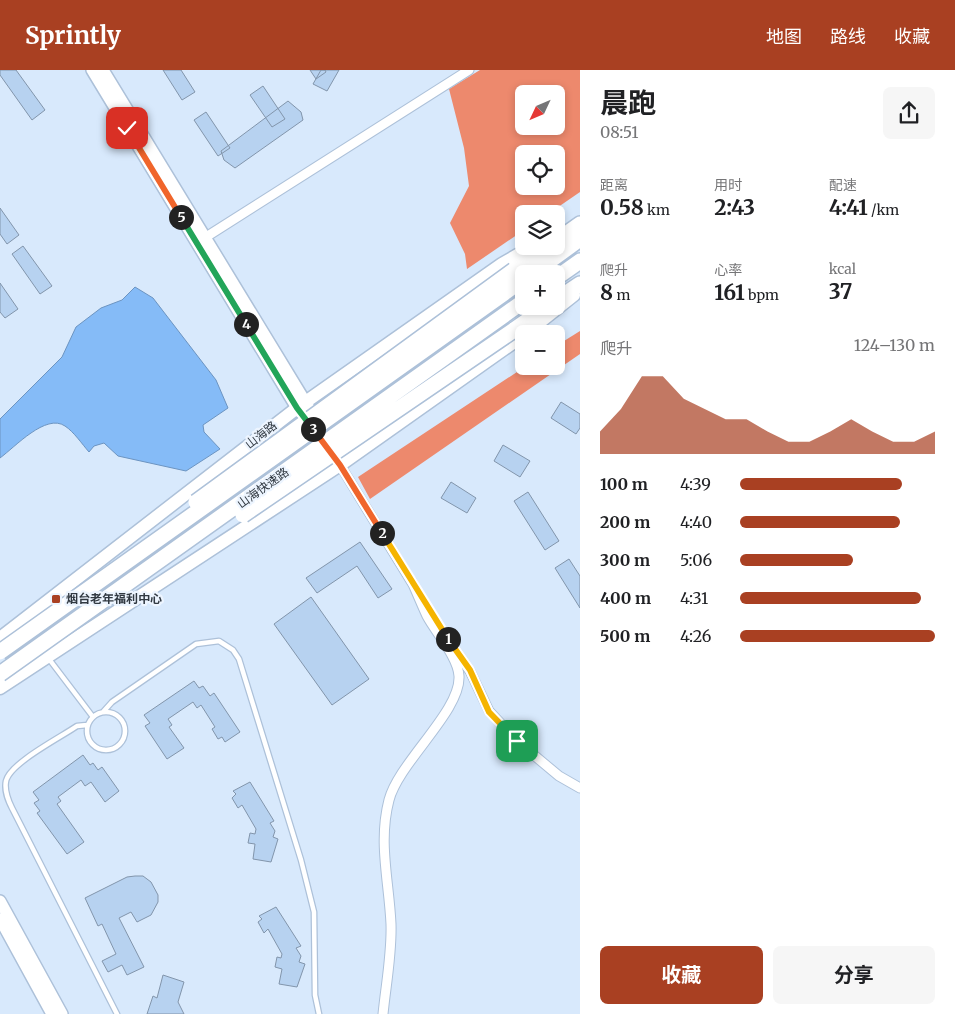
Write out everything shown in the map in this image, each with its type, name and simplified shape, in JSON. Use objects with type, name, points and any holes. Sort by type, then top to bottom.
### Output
[{"type":"highway","points":[[565,235],[580,224]]},
{"type":"highway","points":[[544,265],[580,239]]},
{"type":"highway","name":"山海快速路","points":[[529,265],[539,255]]},
{"type":"highway","points":[[565,272],[580,261]]},
{"type":"highway","name":"山海快速路","points":[[0,652],[128,561],[515,278]]},
{"type":"highway","points":[[565,294],[580,284]]},
{"type":"highway","name":"山海快速路","points":[[0,674],[515,307]]},
{"type":"highway","points":[[529,325],[539,315]]},
{"type":"highway","points":[[29,653],[178,560],[515,337]]},
{"type":"main road","points":[[565,228],[580,219]]},
{"type":"main road","name":"山海路","points":[[0,638],[301,404],[518,255]]},
{"type":"main road","points":[[532,325],[580,290]]},
{"type":"main road","points":[[0,688],[46,656],[340,465],[515,337]]},
{"type":"street","points":[[92,70],[412,582],[470,670],[489,712],[517,741],[559,776],[580,788]]},
{"type":"street","points":[[103,70],[206,237],[301,404]]},
{"type":"street","points":[[206,237],[469,70]]},
{"type":"street","points":[[383,1014],[391,926],[389,882],[383,854],[384,828],[389,798],[408,762],[442,717],[456,693],[459,676],[448,650],[428,618],[412,582]]},
{"type":"street","points":[[0,901],[62,1014]]},
{"type":"street","points":[[0,919],[52,1014]]},
{"type":"lane","points":[[103,712],[114,714],[122,721],[125,732],[122,742],[114,749],[103,750],[93,746],[87,736],[88,726],[93,716],[103,712],[112,702],[196,644],[219,641],[234,650],[239,658],[301,860],[314,912],[315,994],[319,1014]]},
{"type":"lane","points":[[46,656],[93,716]]},
{"type":"lane","points":[[88,726],[77,726],[13,769],[6,781],[6,790],[12,808],[117,1014]]},
{"type":"shaded area","points":[[480,70],[580,70],[580,192],[561,205],[515,205],[515,236],[467,269],[465,254],[450,223],[469,186],[464,148],[449,89]]},
{"type":"shaded area","points":[[580,331],[580,354],[565,364],[565,340]]},
{"type":"shaded area","points":[[515,373],[515,375],[550,375],[370,499],[358,477]]},
{"type":"water","points":[[135,287],[153,298],[216,380],[228,408],[203,425],[204,432],[220,449],[186,471],[118,456],[104,443],[94,446],[89,452],[75,435],[65,426],[57,423],[49,424],[31,433],[0,458],[0,419],[62,357],[76,327],[101,308],[122,300]]},
{"type":"building","points":[[0,70],[16,70],[45,110],[32,120],[0,75]]},
{"type":"building","points":[[163,70],[181,70],[195,92],[182,100]]},
{"type":"building","points":[[310,70],[325,70],[326,72],[316,79]]},
{"type":"building","points":[[321,70],[339,70],[327,91],[313,84]]},
{"type":"building","points":[[263,86],[285,119],[272,127],[250,95]]},
{"type":"building","points":[[288,101],[301,112],[303,120],[235,168],[224,160],[221,151]]},
{"type":"building","points":[[206,112],[230,148],[218,156],[194,120]]},
{"type":"building","points":[[0,208],[19,235],[7,244],[0,234]]},
{"type":"building","points":[[23,246],[52,286],[40,294],[12,254]]},
{"type":"building","points":[[0,283],[18,309],[5,318],[0,312]]},
{"type":"building","points":[[561,402],[580,414],[580,428],[576,434],[551,418]]},
{"type":"building","points":[[503,445],[530,461],[520,477],[494,461]]},
{"type":"building","points":[[451,482],[476,498],[467,513],[441,498]]},
{"type":"building","points":[[528,492],[559,541],[545,550],[514,501]]},
{"type":"building","points":[[360,542],[392,589],[378,598],[357,566],[317,593],[306,578]]},
{"type":"building","points":[[569,559],[580,576],[580,608],[555,568]]},
{"type":"building","points":[[311,597],[369,679],[332,705],[274,624]]},
{"type":"building","points":[[194,681],[199,688],[203,686],[210,696],[214,693],[240,732],[225,742],[222,737],[218,739],[212,729],[215,727],[201,705],[197,708],[193,702],[168,719],[172,725],[169,727],[184,748],[167,759],[145,726],[150,723],[144,715]]},
{"type":"building","points":[[83,755],[90,765],[93,763],[98,770],[102,767],[119,791],[105,802],[91,782],[85,786],[81,780],[58,797],[61,801],[57,804],[84,842],[67,854],[37,813],[40,811],[34,803],[39,800],[33,792]]},
{"type":"building","points":[[250,782],[274,821],[270,823],[275,831],[273,837],[278,839],[271,862],[253,859],[255,844],[248,843],[250,833],[255,834],[256,829],[242,805],[238,808],[232,798],[236,794],[233,791]]},
{"type":"building","points":[[143,876],[151,882],[158,895],[158,902],[151,915],[137,922],[131,912],[119,918],[144,967],[127,975],[122,965],[108,972],[102,961],[116,954],[102,924],[98,926],[85,898],[127,877]]},
{"type":"building","points":[[276,907],[301,946],[296,948],[301,956],[299,962],[305,964],[297,987],[279,984],[282,969],[275,967],[277,957],[281,958],[282,954],[268,929],[264,933],[258,922],[262,919],[259,916]]},
{"type":"building","points":[[163,975],[184,982],[178,1002],[184,1014],[147,1014],[153,996],[157,998]]},
{"type":"place","name":"烟台老年福利中心","points":[[56,599]]},
{"type":"route","points":[[127,128],[297,408],[340,465],[442,631],[470,670],[489,712],[517,741]]}]
